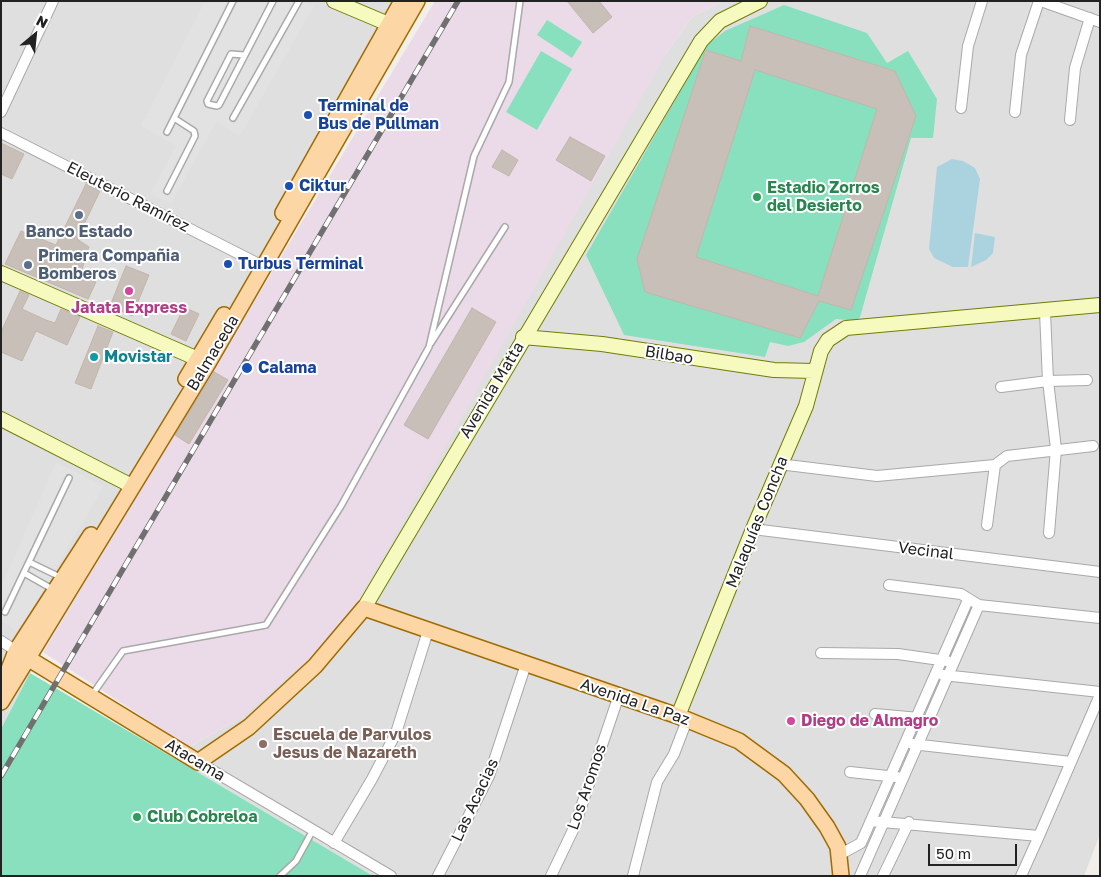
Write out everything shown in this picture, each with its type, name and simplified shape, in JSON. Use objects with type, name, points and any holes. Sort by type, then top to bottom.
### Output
[{"type":"main road","name":"Balmaceda","points":[[1,689],[203,361],[395,27],[402,1]]},
{"type":"main road","name":"Balmaceda","points":[[203,361],[255,262],[395,27],[417,1]]},
{"type":"main road","name":"Balmaceda","points":[[1,702],[22,654],[59,585],[128,484]]},
{"type":"main road","name":"Avenida La Paz","points":[[364,608],[619,695],[739,741],[784,774],[807,799],[827,826],[839,855],[842,876]]},
{"type":"main road","name":"Avenida Matta","points":[[198,762],[249,726],[279,700],[315,666],[364,608]]},
{"type":"main road","name":"Atacama","points":[[22,654],[198,762]]},
{"type":"street","points":[[1,112],[53,1]]},
{"type":"street","points":[[334,1],[395,27]]},
{"type":"street","name":"Avenida Matta","points":[[364,608],[523,337],[701,41],[712,28],[729,16],[760,1]]},
{"type":"street","points":[[962,108],[968,46],[982,1]]},
{"type":"street","points":[[1015,112],[1021,55],[1040,1],[1095,20],[1075,68],[1070,120]]},
{"type":"street","name":"Eleuterio Ramírez","points":[[1,133],[255,262]]},
{"type":"street","points":[[1,273],[203,361]]},
{"type":"street","points":[[1049,533],[1056,449],[1048,381],[1045,312],[1100,305]]},
{"type":"street","name":"Malaquías Concha","points":[[683,718],[753,529],[779,464],[806,406],[814,371],[828,340],[846,328],[1045,312]]},
{"type":"street","name":"Bilbao","points":[[523,337],[602,344],[774,370],[814,371]]},
{"type":"street","points":[[1001,387],[1048,381],[1087,380]]},
{"type":"street","points":[[1,419],[128,484]]},
{"type":"street","points":[[779,464],[877,476],[994,466],[1007,456],[1093,446]]},
{"type":"street","points":[[987,524],[994,466]]},
{"type":"street","name":"Vecinal","points":[[753,529],[1100,572]]},
{"type":"street","points":[[889,585],[961,594],[979,605],[1100,618]]},
{"type":"street","points":[[839,855],[861,843],[914,718],[968,600]]},
{"type":"street","points":[[842,876],[861,874],[886,821],[928,719],[979,605]]},
{"type":"street","points":[[334,843],[372,779],[396,733],[428,631]]},
{"type":"street","name":"Atacama","points":[[1,641],[22,654]]},
{"type":"street","points":[[821,653],[898,654],[954,662]]},
{"type":"street","name":"Las Acacias","points":[[438,876],[489,776],[526,664]]},
{"type":"street","points":[[934,674],[1100,694],[1021,876]]},
{"type":"street","name":"Los Aromos","points":[[550,876],[574,828],[619,695]]},
{"type":"street","points":[[875,714],[928,719]]},
{"type":"street","points":[[633,876],[658,782],[674,754],[683,718]]},
{"type":"street","points":[[904,744],[1071,762]]},
{"type":"street","name":"Atacama","points":[[198,762],[391,876]]},
{"type":"street","points":[[850,772],[904,777]]},
{"type":"street","points":[[871,821],[909,822],[1039,836]]},
{"type":"street","points":[[883,876],[909,822]]},
{"type":"lane","points":[[167,132],[233,1]]},
{"type":"lane","points":[[244,55],[231,54],[207,101],[208,104],[218,105],[273,1]]},
{"type":"lane","points":[[233,118],[298,1]]},
{"type":"lane","points":[[429,347],[474,156],[509,82],[520,1]]},
{"type":"lane","points":[[167,191],[195,136],[194,130],[174,118]]},
{"type":"lane","points":[[92,696],[123,651],[266,626],[341,506],[429,347],[505,227]]},
{"type":"lane","points":[[5,612],[69,478]]},
{"type":"lane","points":[[30,562],[59,585]]},
{"type":"lane","points":[[24,573],[59,585]]},
{"type":"lane","points":[[280,876],[296,861],[313,830]]},
{"type":"shaded area","points":[[1,1],[427,1],[30,673],[1,729]]},
{"type":"shaded area","points":[[205,1],[303,1],[314,6],[240,136],[216,122],[171,204],[150,194],[176,146],[141,126]]},
{"type":"shaded area","points":[[435,1],[723,1],[692,17],[667,52],[356,605],[313,655],[242,717],[189,747],[43,652]]},
{"type":"shaded area","points":[[723,1],[1100,1],[1100,834],[1084,876],[373,876],[172,757],[242,717],[667,52],[692,17]]},
{"type":"shaded area","points":[[56,462],[104,486],[18,633],[1,621],[1,587]]},
{"type":"green space","name":"Estadio Zorros del Desierto","points":[[784,5],[867,33],[887,63],[908,51],[937,99],[933,138],[911,138],[860,317],[857,321],[836,319],[804,342],[788,346],[770,342],[765,357],[624,335],[586,255],[707,45],[725,31]]},
{"type":"green space","points":[[547,20],[582,42],[572,58],[537,35]]},
{"type":"green space","points":[[541,51],[572,69],[537,130],[506,112]]},
{"type":"green space","name":"Club Cobreloa","points":[[30,673],[373,876],[1,876],[1,729]]},
{"type":"water","points":[[952,159],[963,161],[975,168],[980,179],[968,267],[953,267],[934,258],[929,249],[937,167]]},
{"type":"water","points":[[975,233],[995,237],[993,253],[986,260],[971,267]]},
{"type":"building","points":[[567,1],[599,1],[612,17],[593,33]]},
{"type":"building","points":[[750,26],[895,71],[916,116],[851,310],[819,301],[800,338],[645,292],[637,259],[706,50],[741,61]],"holes":[[[755,70],[877,109],[818,296],[696,257]]]},
{"type":"building","points":[[570,137],[605,156],[591,181],[556,160]]},
{"type":"building","points":[[1,143],[24,154],[12,179],[1,174]]},
{"type":"building","points":[[502,150],[518,160],[509,176],[492,167]]},
{"type":"building","points":[[86,184],[100,191],[77,239],[89,247],[80,276],[96,282],[88,299],[5,264],[21,231],[56,245]]},
{"type":"building","name":"Jatata Express","points":[[126,266],[149,275],[132,316],[110,306]]},
{"type":"building","points":[[20,291],[29,295],[22,309],[46,320],[55,323],[61,309],[80,317],[67,345],[36,331],[22,361],[1,352],[1,332]]},
{"type":"building","points":[[184,307],[199,314],[186,341],[171,334]]},
{"type":"building","points":[[472,308],[496,322],[428,439],[404,425]]},
{"type":"building","name":"Movistar","points":[[98,326],[113,332],[91,389],[75,383]]},
{"type":"building","points":[[214,372],[228,380],[189,444],[175,435]]},
{"type":"railway","points":[[1,776],[458,1]]},
{"type":"place","name":"Terminal de Bus de Pullman","points":[[308,115]]},
{"type":"place","name":"Ciktur","points":[[289,186]]},
{"type":"place","name":"Estadio Zorros del Desierto","points":[[757,197]]},
{"type":"place","name":"Banco Estado","points":[[79,215]]},
{"type":"place","name":"Turbus Terminal","points":[[228,264]]},
{"type":"place","name":"Primera Compañia Bomberos","points":[[28,265]]},
{"type":"place","name":"Jatata Express","points":[[129,291]]},
{"type":"place","name":"Movistar","points":[[94,357]]},
{"type":"place","name":"Calama","points":[[247,368]]},
{"type":"place","name":"Diego de Almagro","points":[[791,721]]},
{"type":"place","name":"Escuela de Parvulos Jesus de Nazareth","points":[[263,744]]},
{"type":"place","name":"Club Cobreloa","points":[[137,817]]}]
